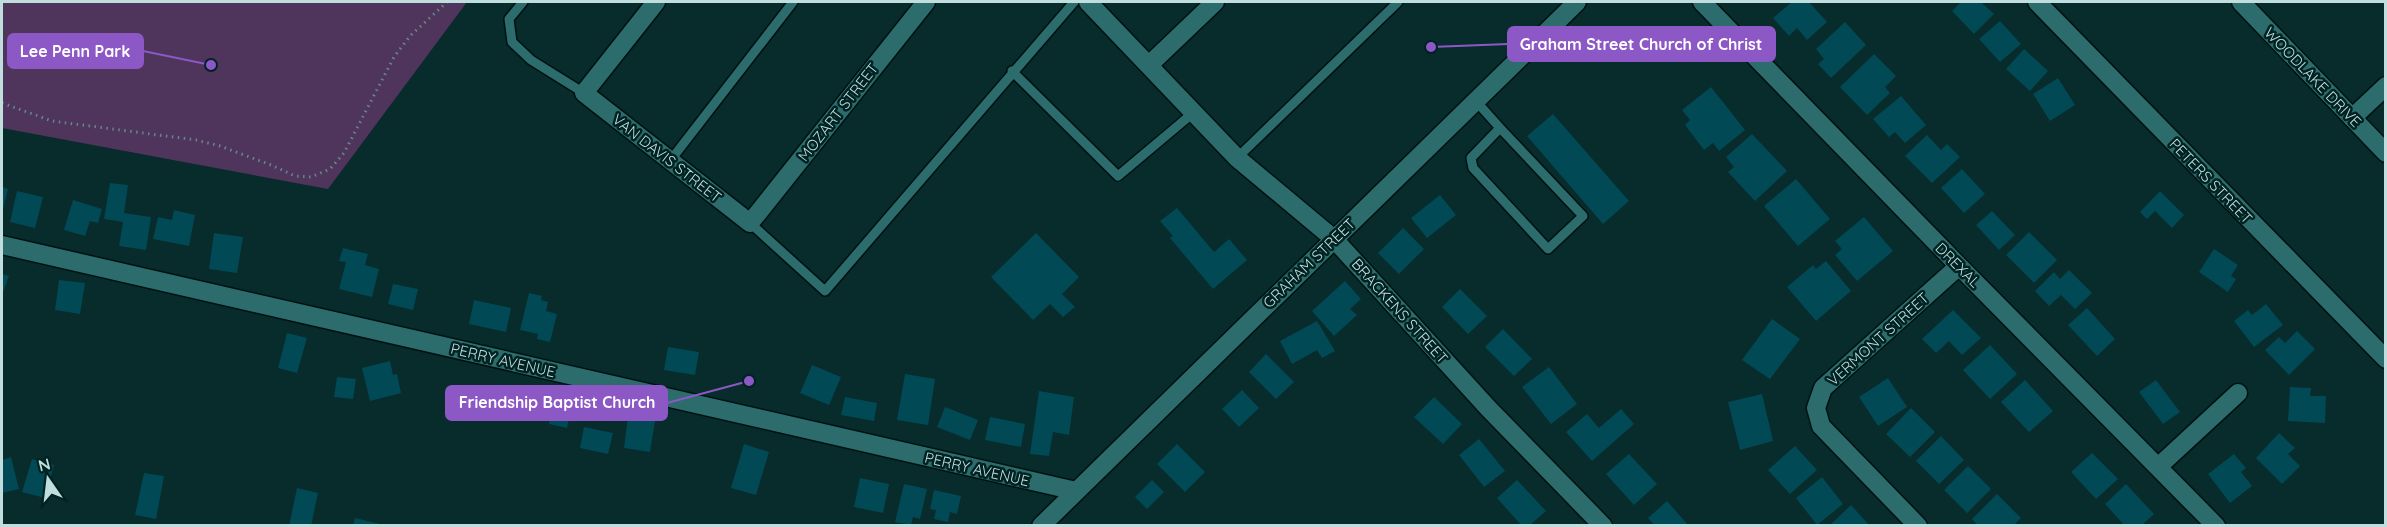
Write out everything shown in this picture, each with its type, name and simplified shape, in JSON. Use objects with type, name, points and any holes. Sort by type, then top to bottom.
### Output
[{"type":"street","points":[[584,93],[656,2]]},
{"type":"street","name":"MOZART STREET","points":[[750,223],[926,2]]},
{"type":"street","name":"BRACKENS STREET","points":[[1088,2],[1237,158],[1334,239],[1489,409],[1603,525]]},
{"type":"street","points":[[1149,65],[1215,2]]},
{"type":"street","name":"GRAHAM STREET","points":[[1041,525],[1577,2]]},
{"type":"street","name":"DREXAL","points":[[1702,2],[2216,525]]},
{"type":"street","name":"PETERS STREET","points":[[2037,2],[2385,359]]},
{"type":"street","name":"WOODLAKE DRIVE","points":[[2241,2],[2385,153]]},
{"type":"street","points":[[2352,118],[2385,86]]},
{"type":"street","name":"VAN DAVIS STREET","points":[[584,93],[750,223]]},
{"type":"street","name":"PERRY AVENUE","points":[[2,244],[1076,491]]},
{"type":"street","name":"VERMONT STREET","points":[[1918,525],[1821,426],[1816,408],[1823,388],[1959,266]]},
{"type":"street","points":[[2159,466],[2238,393]]},
{"type":"lane","points":[[523,2],[509,19],[512,42],[531,60],[584,93]]},
{"type":"lane","points":[[670,161],[793,2]]},
{"type":"lane","points":[[750,223],[825,291],[1012,71],[1074,2]]},
{"type":"lane","points":[[1237,158],[1398,2]]},
{"type":"lane","points":[[1012,71],[1118,176],[1193,112]]},
{"type":"lane","points":[[1475,100],[1583,216],[1548,249],[1473,168],[1471,158],[1474,152],[1500,128]]},
{"type":"path","points":[[2,103],[52,121],[195,140],[240,153],[296,177],[311,177],[330,170],[344,153],[394,57],[410,36],[447,2]]},
{"type":"shaded area","points":[[2,2],[467,2],[328,189],[2,128]]},
{"type":"building","points":[[1792,2],[1809,2],[1827,22],[1807,40],[1797,28],[1789,36],[1773,18]]},
{"type":"building","points":[[1961,2],[1981,2],[1994,14],[1974,34],[1952,11]]},
{"type":"building","points":[[2000,21],[2021,44],[2000,62],[1979,39]]},
{"type":"building","points":[[1845,22],[1866,45],[1831,78],[1818,64],[1824,59],[1816,49]]},
{"type":"building","points":[[2024,49],[2048,71],[2030,91],[2006,69]]},
{"type":"building","points":[[1874,54],[1896,76],[1885,87],[1890,93],[1867,115],[1840,87]]},
{"type":"building","points":[[2058,78],[2075,105],[2050,121],[2033,94]]},
{"type":"building","points":[[1711,87],[1745,130],[1719,151],[1713,143],[1704,150],[1685,125],[1690,120],[1682,110]]},
{"type":"building","points":[[1901,96],[1926,125],[1905,143],[1895,132],[1889,137],[1873,119]]},
{"type":"building","points":[[1553,114],[1629,201],[1603,224],[1527,136]]},
{"type":"building","points":[[1752,134],[1787,171],[1755,201],[1728,172],[1734,167],[1726,157]]},
{"type":"building","points":[[1927,135],[1941,150],[1947,144],[1960,157],[1932,183],[1905,156]]},
{"type":"building","points":[[1962,169],[1985,194],[1964,213],[1941,188]]},
{"type":"building","points":[[1796,179],[1830,219],[1798,246],[1764,206]]},
{"type":"building","points":[[110,183],[128,185],[124,213],[151,217],[146,250],[119,246],[123,222],[104,219]]},
{"type":"building","points":[[2,187],[8,189],[2,213]]},
{"type":"building","points":[[17,191],[43,197],[35,228],[10,222]]},
{"type":"building","points":[[2160,191],[2184,215],[2172,228],[2155,211],[2147,219],[2140,212]]},
{"type":"building","points":[[1440,195],[1456,215],[1427,238],[1411,218]]},
{"type":"building","points":[[73,200],[102,209],[98,223],[90,221],[85,236],[64,230]]},
{"type":"building","points":[[1177,208],[1214,252],[1229,239],[1247,260],[1213,289],[1170,238],[1173,236],[1160,221]]},
{"type":"building","points":[[174,210],[195,215],[189,246],[153,239],[158,217],[172,220]]},
{"type":"building","points":[[1992,211],[2015,235],[1999,250],[1976,225]]},
{"type":"building","points":[[1864,217],[1893,251],[1857,281],[1835,255],[1842,249],[1835,241]]},
{"type":"building","points":[[1403,228],[1424,249],[1399,274],[1378,253]]},
{"type":"building","points":[[2029,232],[2057,260],[2034,283],[2006,255]]},
{"type":"building","points":[[214,233],[243,237],[237,273],[209,269]]},
{"type":"building","points":[[1036,233],[1079,277],[1062,294],[1075,307],[1063,317],[1050,304],[1033,320],[991,277]]},
{"type":"building","points":[[343,248],[368,254],[365,265],[379,269],[372,297],[339,289],[346,262],[339,261]]},
{"type":"building","points":[[2214,249],[2238,265],[2231,276],[2236,279],[2228,292],[2199,272]]},
{"type":"building","points":[[1826,261],[1851,291],[1816,321],[1787,287],[1813,265],[1816,269]]},
{"type":"building","points":[[2069,270],[2092,293],[2075,309],[2061,295],[2049,306],[2035,291],[2054,272],[2060,279]]},
{"type":"building","points":[[2,274],[9,276],[2,295]]},
{"type":"building","points":[[59,280],[85,283],[80,314],[55,310]]},
{"type":"building","points":[[1345,281],[1361,299],[1350,309],[1357,315],[1334,336],[1312,311]]},
{"type":"building","points":[[393,284],[418,289],[413,310],[388,304]]},
{"type":"building","points":[[1460,289],[1487,316],[1468,334],[1442,307]]},
{"type":"building","points":[[529,293],[542,296],[541,300],[548,302],[546,311],[557,314],[550,342],[537,339],[538,334],[520,330]]},
{"type":"building","points":[[474,300],[511,308],[506,332],[469,324]]},
{"type":"building","points":[[2266,304],[2283,325],[2254,347],[2234,321],[2248,310],[2252,315]]},
{"type":"building","points":[[2087,308],[2115,339],[2097,356],[2068,325]]},
{"type":"building","points":[[1953,310],[1981,338],[1962,355],[1949,341],[1936,353],[1922,339]]},
{"type":"building","points":[[1772,319],[1800,339],[1770,379],[1742,360]]},
{"type":"building","points":[[1317,321],[1335,351],[1322,358],[1317,350],[1292,364],[1280,341]]},
{"type":"building","points":[[1503,329],[1532,359],[1514,376],[1485,347]]},
{"type":"building","points":[[2297,331],[2315,349],[2289,375],[2265,350],[2279,337],[2285,343]]},
{"type":"building","points":[[287,333],[307,338],[297,373],[278,368]]},
{"type":"building","points":[[1990,345],[2017,374],[1990,399],[1963,370]]},
{"type":"building","points":[[668,347],[699,352],[695,375],[664,370]]},
{"type":"building","points":[[1266,354],[1294,382],[1276,399],[1249,372]]},
{"type":"building","points":[[390,361],[393,375],[397,374],[401,393],[370,401],[362,368]]},
{"type":"building","points":[[812,365],[841,377],[829,405],[800,393]]},
{"type":"building","points":[[1549,367],[1577,404],[1551,424],[1522,387]]},
{"type":"building","points":[[905,374],[935,379],[928,425],[897,420]]},
{"type":"building","points":[[337,377],[356,379],[353,399],[334,397]]},
{"type":"building","points":[[1888,378],[1907,407],[1878,426],[1859,397]]},
{"type":"building","points":[[2025,380],[2053,411],[2029,432],[2001,402]]},
{"type":"building","points":[[2156,380],[2180,412],[2163,424],[2139,392]]},
{"type":"building","points":[[476,385],[506,388],[504,412],[473,410]]},
{"type":"building","points":[[2290,387],[2311,388],[2310,396],[2326,396],[2325,423],[2288,421]]},
{"type":"building","points":[[1242,390],[1259,408],[1239,427],[1222,409]]},
{"type":"building","points":[[1039,391],[1074,397],[1069,435],[1053,432],[1049,456],[1030,454]]},
{"type":"building","points":[[555,393],[574,397],[567,428],[549,424]]},
{"type":"building","points":[[1762,394],[1773,441],[1740,450],[1728,402]]},
{"type":"building","points":[[845,397],[877,403],[874,421],[841,415]]},
{"type":"building","points":[[1434,397],[1462,424],[1443,444],[1414,417]]},
{"type":"building","points":[[945,407],[978,420],[970,440],[937,427]]},
{"type":"building","points":[[1911,408],[1935,432],[1910,457],[1886,434]]},
{"type":"building","points":[[1621,409],[1634,424],[1592,461],[1566,432],[1587,414],[1599,428]]},
{"type":"building","points":[[628,417],[655,421],[650,452],[624,448]]},
{"type":"building","points":[[990,417],[1025,424],[1021,447],[985,440]]},
{"type":"building","points":[[584,427],[613,433],[608,454],[580,448]]},
{"type":"building","points":[[2279,433],[2295,448],[2288,454],[2300,466],[2282,484],[2256,458]]},
{"type":"building","points":[[1941,436],[1964,460],[1939,484],[1916,461]]},
{"type":"building","points":[[1479,439],[1505,471],[1484,487],[1459,455]]},
{"type":"building","points":[[744,444],[769,452],[756,495],[731,488]]},
{"type":"building","points":[[1177,444],[1205,472],[1185,492],[1157,464]]},
{"type":"building","points":[[1795,446],[1817,470],[1790,494],[1768,470]]},
{"type":"building","points":[[2092,453],[2118,479],[2096,499],[2071,472]]},
{"type":"building","points":[[1629,454],[1657,484],[1634,505],[1606,474]]},
{"type":"building","points":[[2234,454],[2246,468],[2241,472],[2252,486],[2230,503],[2208,474]]},
{"type":"building","points":[[11,457],[19,489],[2,493],[2,460]]},
{"type":"building","points":[[32,459],[54,465],[45,498],[22,492]]},
{"type":"building","points":[[1968,466],[1991,489],[1967,513],[1944,490]]},
{"type":"building","points":[[144,473],[164,476],[156,519],[135,515]]},
{"type":"building","points":[[1822,477],[1843,504],[1817,525],[1796,498]]},
{"type":"building","points":[[860,478],[889,484],[883,513],[854,507]]},
{"type":"building","points":[[1152,480],[1164,492],[1147,509],[1135,497]]},
{"type":"building","points":[[1517,480],[1546,511],[1529,526],[1522,526],[1497,498]]},
{"type":"building","points":[[904,484],[927,489],[920,519],[913,517],[911,525],[895,522]]},
{"type":"building","points":[[2126,484],[2154,514],[2141,526],[2125,526],[2105,504]]},
{"type":"building","points":[[297,488],[318,493],[311,526],[289,526]]},
{"type":"building","points":[[934,490],[961,496],[957,514],[950,512],[948,522],[934,519],[936,510],[930,509]]},
{"type":"building","points":[[1997,494],[2021,518],[2013,526],[1978,526],[1972,519]]},
{"type":"building","points":[[1667,501],[1689,526],[1655,526],[1648,518]]},
{"type":"building","points":[[1851,505],[1870,526],[1829,526]]},
{"type":"building","points":[[355,518],[384,525],[384,526],[353,526]]},
{"type":"place","name":"Graham Street Church of Christ","points":[[1431,47]]},
{"type":"place","name":"Lee Penn Park","points":[[211,65]]},
{"type":"place","name":"Friendship Baptist Church","points":[[749,381]]}]
